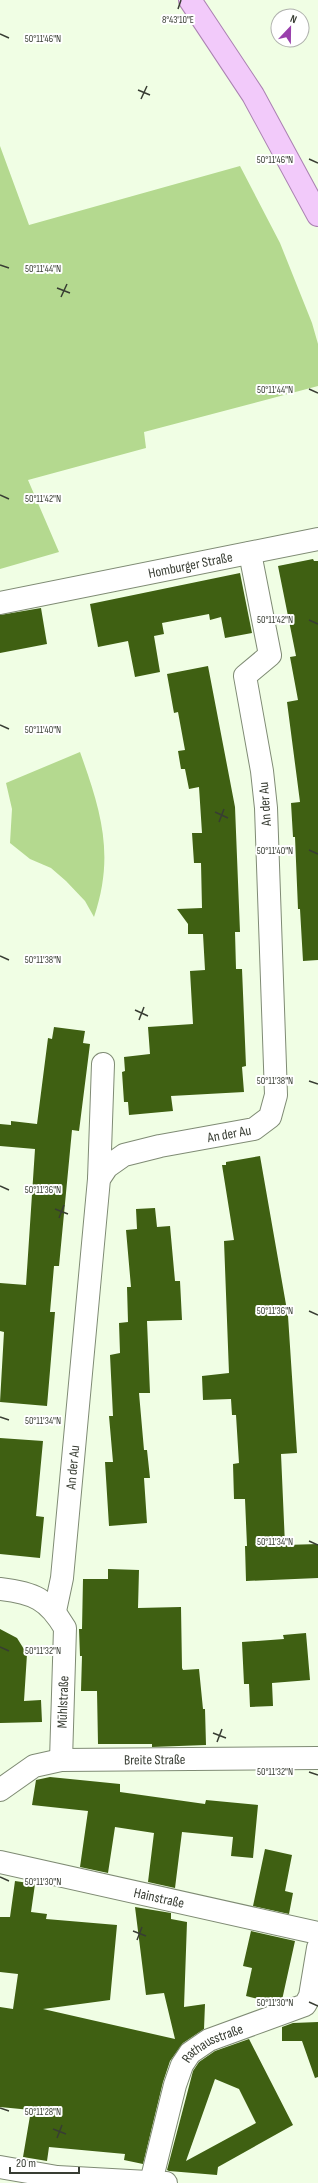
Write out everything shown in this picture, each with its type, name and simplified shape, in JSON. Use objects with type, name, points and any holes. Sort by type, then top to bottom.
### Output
[{"type":"main road","points":[[190,0],[253,95],[318,215]]},
{"type":"street","name":"Homburger Straße","points":[[0,603],[318,539]]},
{"type":"street","name":"An der Au","points":[[55,1611],[62,1578],[100,1179],[107,1167],[124,1155],[160,1146],[254,1129],[270,1117],[273,1107],[277,1083],[266,808],[261,764],[245,676],[270,655],[250,553]]},
{"type":"street","points":[[100,1179],[102,1064]]},
{"type":"street","name":"Mühlstraße","points":[[0,1589],[19,1591],[42,1600],[55,1611],[65,1628],[61,1760]]},
{"type":"street","name":"Breite Straße","points":[[0,1790],[34,1766],[61,1760],[318,1758]]},
{"type":"street","name":"Hainstraße","points":[[0,1862],[318,1933]]},
{"type":"street","name":"Rathausstraße","points":[[158,2182],[175,2085],[182,2065],[190,2053],[209,2040],[305,2005],[310,1996],[318,1948]]},
{"type":"street","points":[[0,2167],[56,2180],[158,2182]]},
{"type":"green space","points":[[0,146],[29,225],[240,166],[280,243],[312,323],[318,344],[318,386],[144,432],[146,448],[28,480],[59,552],[0,569]]},
{"type":"green space","points":[[80,752],[94,794],[103,833],[104,873],[94,917],[85,901],[66,881],[51,868],[30,859],[10,843],[12,809],[6,783]]},
{"type":"building","points":[[313,559],[314,561],[318,561],[318,960],[303,961],[300,909],[298,909],[295,837],[293,837],[291,803],[300,802],[287,702],[298,700],[290,657],[296,656],[278,566]]},
{"type":"building","points":[[240,573],[252,633],[225,638],[221,617],[210,620],[209,614],[162,623],[164,634],[154,636],[160,672],[135,677],[128,641],[98,647],[90,604]]},
{"type":"building","points":[[41,608],[47,644],[0,653],[0,615]]},
{"type":"building","points":[[208,666],[235,807],[240,932],[235,932],[236,969],[242,969],[246,1066],[242,1067],[244,1092],[171,1096],[173,1111],[129,1115],[128,1102],[124,1102],[122,1072],[125,1071],[124,1057],[150,1054],[148,1027],[193,1024],[190,971],[205,970],[203,934],[188,934],[188,924],[177,909],[202,908],[201,863],[194,863],[192,833],[202,833],[199,787],[189,789],[185,769],[181,769],[178,751],[185,750],[178,712],[174,713],[167,674]]},
{"type":"building","points":[[54,1027],[85,1031],[83,1043],[90,1044],[79,1131],[72,1130],[59,1266],[54,1266],[50,1312],[55,1312],[47,1406],[0,1402],[4,1332],[0,1331],[0,1283],[26,1285],[35,1149],[0,1146],[0,1124],[11,1125],[11,1121],[37,1124],[48,1038],[52,1039]]},
{"type":"building","points":[[260,1156],[288,1316],[297,1453],[281,1454],[285,1545],[318,1544],[318,1578],[246,1581],[245,1546],[247,1546],[245,1499],[234,1499],[233,1464],[239,1463],[236,1415],[232,1415],[231,1399],[203,1400],[202,1376],[229,1373],[224,1241],[234,1240],[222,1165],[226,1165],[226,1162]]},
{"type":"building","points":[[155,1208],[157,1227],[170,1226],[175,1281],[180,1281],[182,1320],[147,1321],[150,1393],[139,1393],[144,1450],[147,1450],[150,1478],[144,1478],[147,1523],[109,1526],[105,1462],[113,1462],[109,1416],[113,1416],[110,1355],[120,1353],[119,1323],[128,1322],[127,1287],[131,1287],[126,1230],[137,1229],[136,1209]]},
{"type":"building","points":[[0,1438],[43,1441],[36,1516],[44,1517],[40,1558],[0,1554]]},
{"type":"building","points":[[108,1569],[139,1570],[138,1608],[181,1607],[182,1668],[183,1670],[199,1669],[203,1709],[205,1709],[206,1745],[152,1747],[152,1744],[98,1744],[97,1691],[81,1691],[82,1656],[80,1656],[79,1629],[82,1629],[83,1579],[108,1579]]},
{"type":"building","points":[[0,1629],[17,1638],[27,1654],[24,1701],[41,1700],[42,1722],[0,1723]]},
{"type":"building","points":[[306,1633],[310,1680],[272,1683],[273,1706],[250,1707],[249,1684],[244,1684],[242,1642],[284,1639],[283,1635]]},
{"type":"building","points":[[50,1777],[120,1784],[120,1792],[205,1804],[206,1800],[258,1805],[253,1858],[231,1856],[233,1837],[182,1832],[175,1888],[148,1882],[154,1833],[115,1827],[108,1873],[80,1867],[88,1811],[32,1805],[36,1780]]},
{"type":"building","points":[[265,1849],[292,1855],[285,1891],[293,1893],[289,1914],[253,1906]]},
{"type":"building","points":[[15,1881],[35,1884],[31,1912],[47,1914],[46,1919],[117,1925],[110,2000],[43,2009],[175,2039],[164,1993],[146,1995],[135,1907],[171,1913],[171,1919],[187,1922],[184,2007],[205,2004],[204,2029],[183,2043],[170,2061],[163,2082],[143,2164],[124,2160],[125,2154],[49,2147],[47,2161],[23,2157],[31,2110],[0,2107],[0,2007],[13,2009],[18,1974],[0,1972],[0,1917],[10,1917]]},
{"type":"building","points":[[251,1931],[295,1941],[282,2000],[275,2003],[246,1996],[252,1968],[243,1966]]},
{"type":"building","points":[[318,2022],[318,2077],[315,2078],[302,2041],[282,2041],[282,2027],[293,2023]]},
{"type":"building","points":[[249,2039],[293,2125],[218,2167],[217,2175],[169,2171],[167,2170],[193,2071],[199,2062],[215,2051]],"holes":[[[215,2079],[239,2089],[256,2123],[186,2161]]]}]
